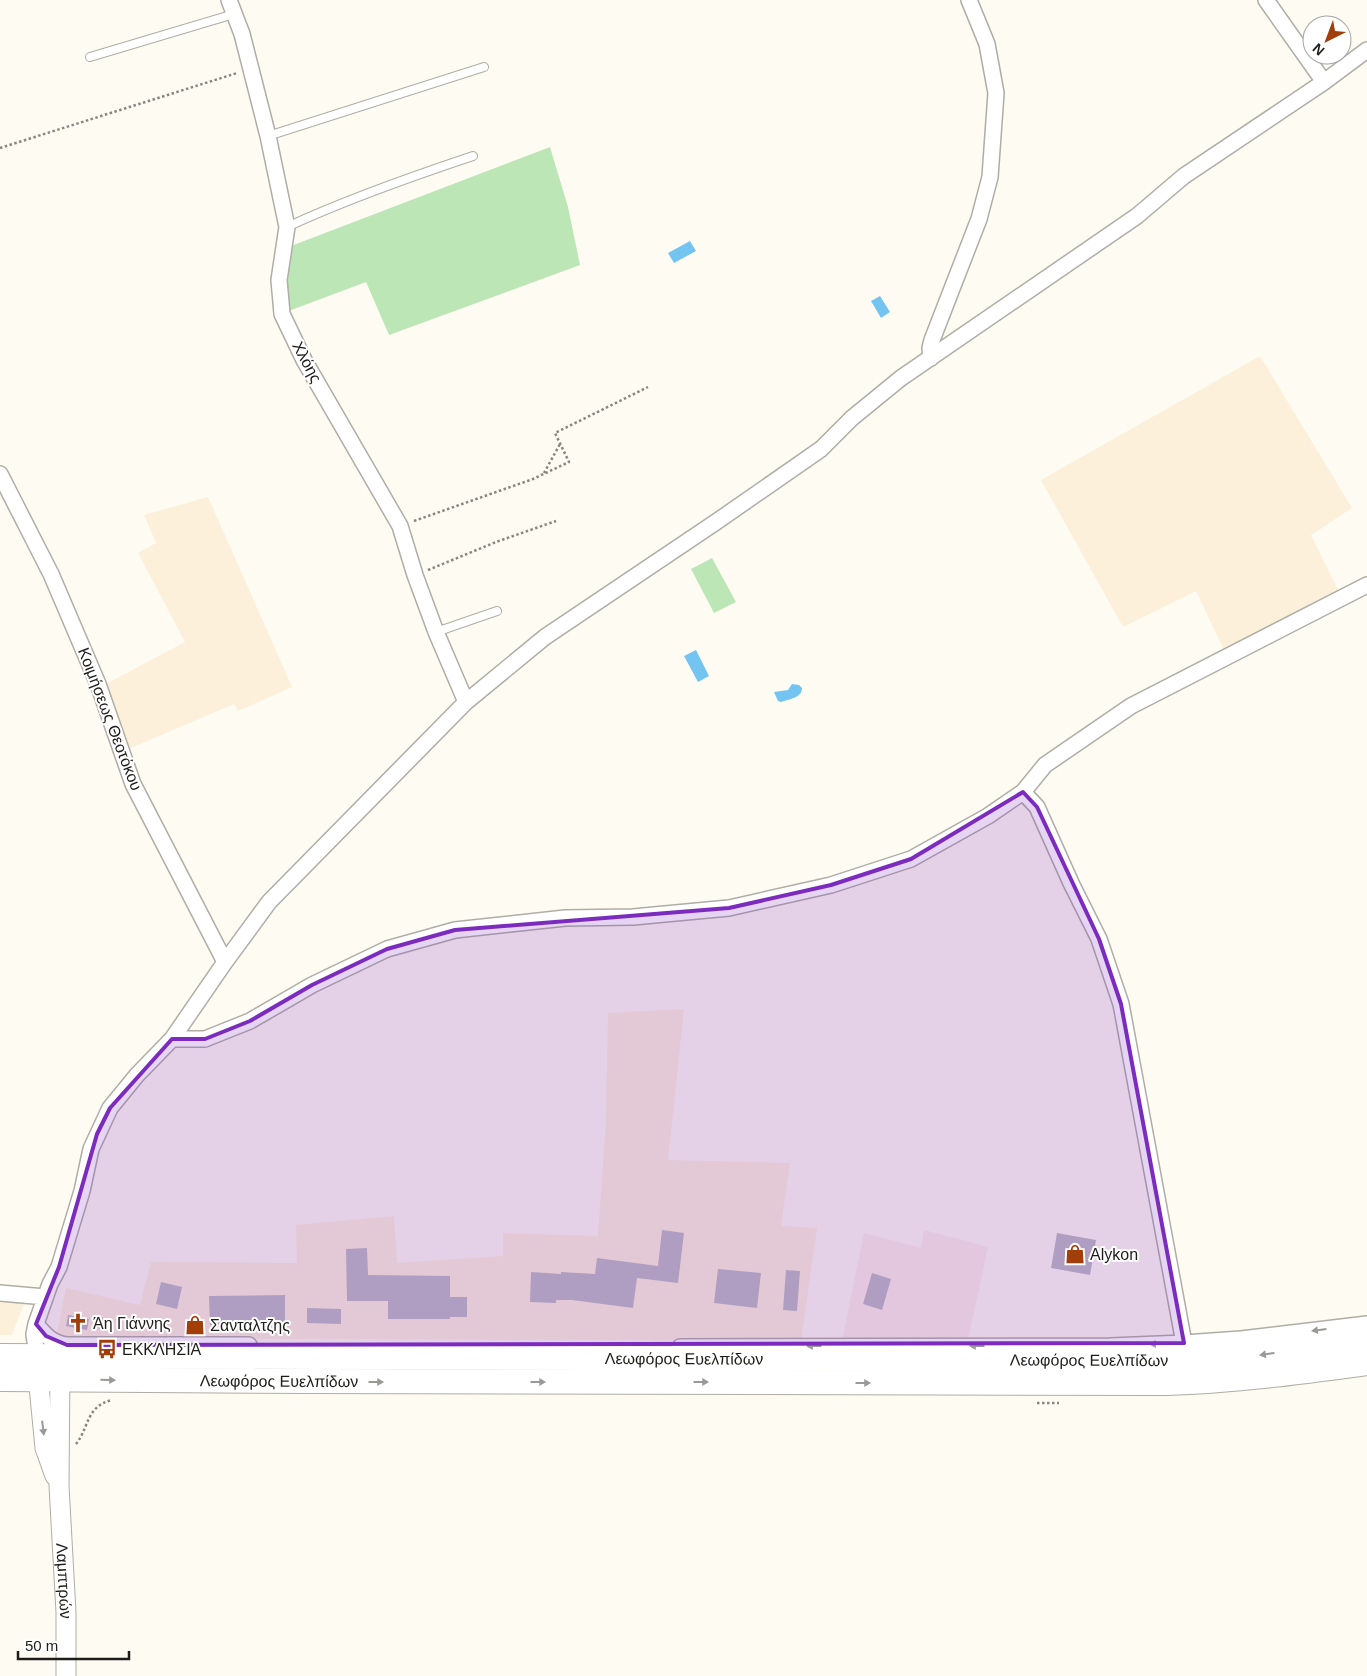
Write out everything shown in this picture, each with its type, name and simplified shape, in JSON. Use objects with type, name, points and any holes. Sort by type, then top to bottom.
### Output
[{"type":"main road","name":"Λεωφόρος Ευελπίδων","points":[[0,1379],[49,1368],[1167,1360],[1256,1356],[1367,1340]]},
{"type":"main road","name":"Λεωφόρος Ευελπίδων","points":[[1,1355],[49,1368],[339,1382],[1167,1383],[1220,1381],[1272,1376],[1367,1363]]},
{"type":"street","points":[[931,358],[930,348],[932,340],[979,219],[990,177],[996,93],[987,44],[969,0]]},
{"type":"street","points":[[1266,0],[1324,82]]},
{"type":"street","name":"Χλόης","points":[[231,7],[242,34],[251,69],[268,136],[287,227],[280,280],[282,314],[304,360],[400,526],[415,575],[436,632],[466,702]]},
{"type":"street","points":[[49,1368],[34,1334],[36,1324],[59,1266],[82,1191],[91,1149],[110,1108],[172,1039],[269,902],[466,702],[545,637],[821,449],[852,418],[901,378],[1137,216],[1184,176],[1324,82],[1367,50]]},
{"type":"street","name":"Κοιμήσεως Θεοτόκου","points":[[0,474],[51,574],[98,684],[133,784],[225,962]]},
{"type":"street","points":[[172,1039],[205,1040],[250,1021],[312,985],[387,949],[455,930],[565,918],[633,917],[728,908],[831,885],[911,859],[988,816],[1023,792],[1045,765],[1131,706],[1367,584]]},
{"type":"street","points":[[1023,792],[1037,806],[1063,865],[1100,939],[1121,1004],[1184,1343]]},
{"type":"street","points":[[0,1293],[46,1297]]},
{"type":"street","points":[[36,1324],[46,1336],[56,1343],[66,1345],[495,1347],[1100,1346],[1242,1339],[1367,1324]]},
{"type":"street","name":"Λαμπτρών","points":[[49,1368],[45,1448],[59,1486],[66,1612],[66,1676]]},
{"type":"lane","points":[[90,57],[231,7]]},
{"type":"lane","points":[[268,136],[484,67]]},
{"type":"lane","points":[[287,227],[406,178],[473,156]]},
{"type":"lane","points":[[436,632],[497,611]]},
{"type":"path","points":[[0,148],[251,69]]},
{"type":"path","points":[[400,526],[481,498],[544,474],[569,462],[555,433],[648,387]]},
{"type":"path","points":[[544,474],[560,444]]},
{"type":"path","points":[[415,575],[496,542],[556,521]]},
{"type":"highlighted area","points":[[1023,792],[1037,807],[1099,939],[1121,1004],[1184,1343],[67,1345],[46,1336],[36,1324],[59,1267],[97,1134],[110,1108],[172,1039],[205,1039],[250,1021],[312,985],[387,949],[455,930],[729,908],[831,885],[911,859]]},
{"type":"shaded area","points":[[1260,356],[1352,508],[1311,535],[1339,592],[1224,650],[1196,591],[1123,627],[1041,480]]},
{"type":"shaded area","points":[[208,497],[292,687],[238,711],[234,704],[126,750],[104,685],[185,642],[138,553],[156,543],[144,515]]},
{"type":"shaded area","points":[[684,1009],[668,1160],[790,1163],[781,1226],[817,1228],[801,1341],[56,1338],[66,1288],[140,1305],[151,1262],[297,1263],[296,1225],[394,1216],[397,1263],[503,1256],[503,1233],[598,1236],[606,1121],[608,1013]]},
{"type":"shaded area","points":[[924,1230],[988,1247],[968,1339],[842,1341],[864,1233],[921,1248]]},
{"type":"shaded area","points":[[28,1293],[12,1335],[0,1335],[0,1294]]},
{"type":"green space","points":[[550,147],[568,207],[580,265],[389,335],[366,282],[286,312],[282,290],[291,246]]},
{"type":"green space","points":[[712,558],[736,602],[714,613],[691,569]]},
{"type":"water","points":[[690,241],[696,251],[674,263],[668,253]]},
{"type":"water","points":[[880,296],[890,312],[881,318],[871,301]]},
{"type":"water","points":[[696,650],[709,676],[698,682],[684,656]]},
{"type":"water","points":[[792,684],[799,685],[802,688],[800,694],[791,699],[778,701],[774,692],[788,690]]},
{"type":"building","points":[[662,1230],[684,1233],[678,1283],[637,1278],[633,1308],[572,1300],[556,1300],[556,1303],[530,1302],[531,1272],[595,1274],[597,1258],[658,1266]]},
{"type":"building","points":[[1057,1233],[1096,1240],[1090,1275],[1051,1268]]},
{"type":"building","points":[[367,1248],[368,1275],[450,1276],[450,1297],[467,1297],[467,1317],[450,1317],[450,1319],[388,1319],[388,1301],[347,1301],[346,1249]]},
{"type":"building","points":[[718,1269],[761,1273],[757,1308],[714,1303]]},
{"type":"building","points":[[786,1270],[800,1271],[797,1311],[783,1310]]},
{"type":"building","points":[[872,1273],[891,1279],[882,1310],[863,1304]]},
{"type":"building","points":[[161,1282],[182,1287],[177,1309],[156,1304]]},
{"type":"building","points":[[285,1295],[285,1324],[210,1325],[209,1296]]},
{"type":"building","points":[[307,1308],[341,1309],[341,1324],[307,1323]]},
{"type":"building","name":"Άη Γιάννης","points":[[68,1315],[89,1319],[87,1330],[66,1326]]},
{"type":"building","points":[[96,1316],[111,1320],[108,1331],[93,1327]]},
{"type":"place","name":"Alykon","points":[[1075,1254]]},
{"type":"place","name":"Άη Γιάννης","points":[[78,1323]]},
{"type":"place","name":"Σανταλτζης","points":[[195,1325]]},
{"type":"place","name":"ΕΚΚΛΗΣΙΑ","points":[[107,1349]]}]
